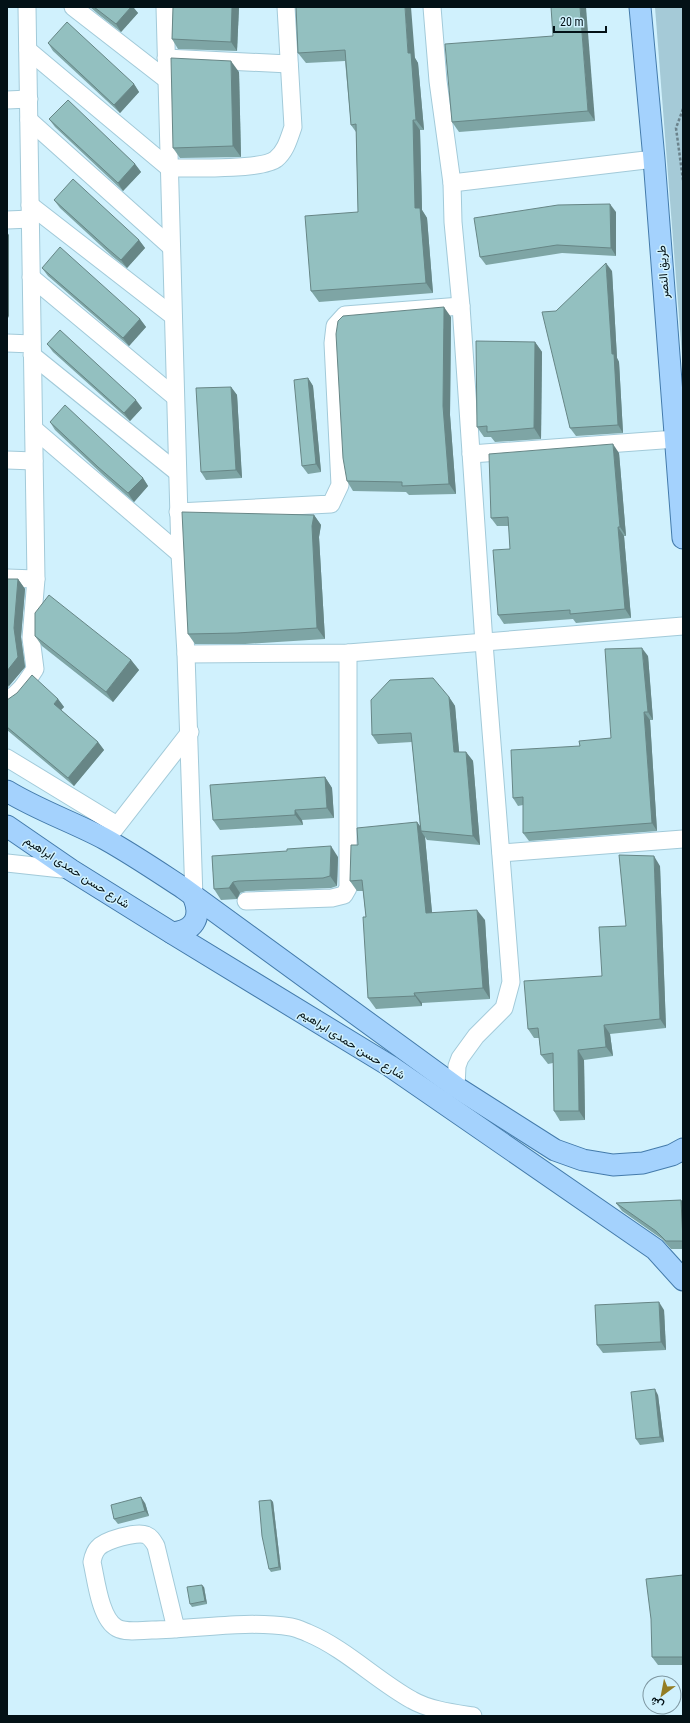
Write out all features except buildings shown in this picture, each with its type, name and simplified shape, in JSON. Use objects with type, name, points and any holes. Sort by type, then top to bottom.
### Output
[{"type":"main road","name":"طريق النصر","points":[[640,7],[654,159],[683,538]]},
{"type":"main road","name":"شارع حسن حمدى ابراهيم","points":[[7,791],[34,806],[112,832],[138,858],[183,888],[194,898],[456,1087],[555,1150],[583,1160],[613,1165],[643,1163],[672,1155],[683,1148]]},
{"type":"main road","name":"شارع حسن حمدى ابراهيم","points":[[7,826],[71,870],[390,1066],[655,1249],[683,1280]]},
{"type":"main road","points":[[172,933],[182,932],[191,927],[196,918],[198,908],[194,898]]},
{"type":"main road","points":[[390,1066],[402,1048]]},
{"type":"street","points":[[7,700],[24,685],[35,669],[31,638],[36,578],[27,7]]},
{"type":"street","points":[[73,7],[167,80]]},
{"type":"street","points":[[165,7],[178,512],[190,732],[194,898]]},
{"type":"street","points":[[28,50],[169,168],[256,166],[276,160],[287,146],[293,127],[286,7]]},
{"type":"street","points":[[432,7],[438,81],[452,183],[453,222],[461,306],[484,643],[511,982],[504,1008],[476,1036],[460,1058],[457,1066],[456,1087]]},
{"type":"street","points":[[166,58],[289,64]]},
{"type":"street","points":[[7,100],[29,99]]},
{"type":"street","points":[[29,120],[171,247]]},
{"type":"street","points":[[452,183],[654,159]]},
{"type":"street","points":[[7,220],[30,212]]},
{"type":"street","points":[[30,212],[173,316]]},
{"type":"street","points":[[31,277],[175,397]]},
{"type":"street","points":[[178,512],[330,504],[340,485],[333,342],[335,326],[344,315],[461,306]]},
{"type":"street","points":[[7,343],[32,350],[177,472]]},
{"type":"street","points":[[34,429],[180,554]]},
{"type":"street","points":[[471,454],[676,439]]},
{"type":"street","points":[[7,460],[34,461]]},
{"type":"street","points":[[7,578],[36,578]]},
{"type":"street","points":[[186,654],[348,653],[683,626]]},
{"type":"street","points":[[246,901],[332,898],[344,895],[348,888],[348,653]]},
{"type":"street","points":[[7,758],[112,832],[190,732]]},
{"type":"street","points":[[501,853],[683,840]]},
{"type":"street","points":[[7,863],[71,870]]},
{"type":"street","points":[[176,1629],[156,1546],[152,1539],[145,1534],[137,1534],[106,1542],[99,1547],[94,1554],[92,1562],[105,1615],[110,1624],[118,1629],[176,1629],[240,1625],[293,1627],[324,1640],[413,1701],[450,1713],[473,1716]]},
{"type":"path","points":[[683,109],[676,128],[683,180]]},
{"type":"shaded area","points":[[655,7],[683,7],[683,368]]}]
